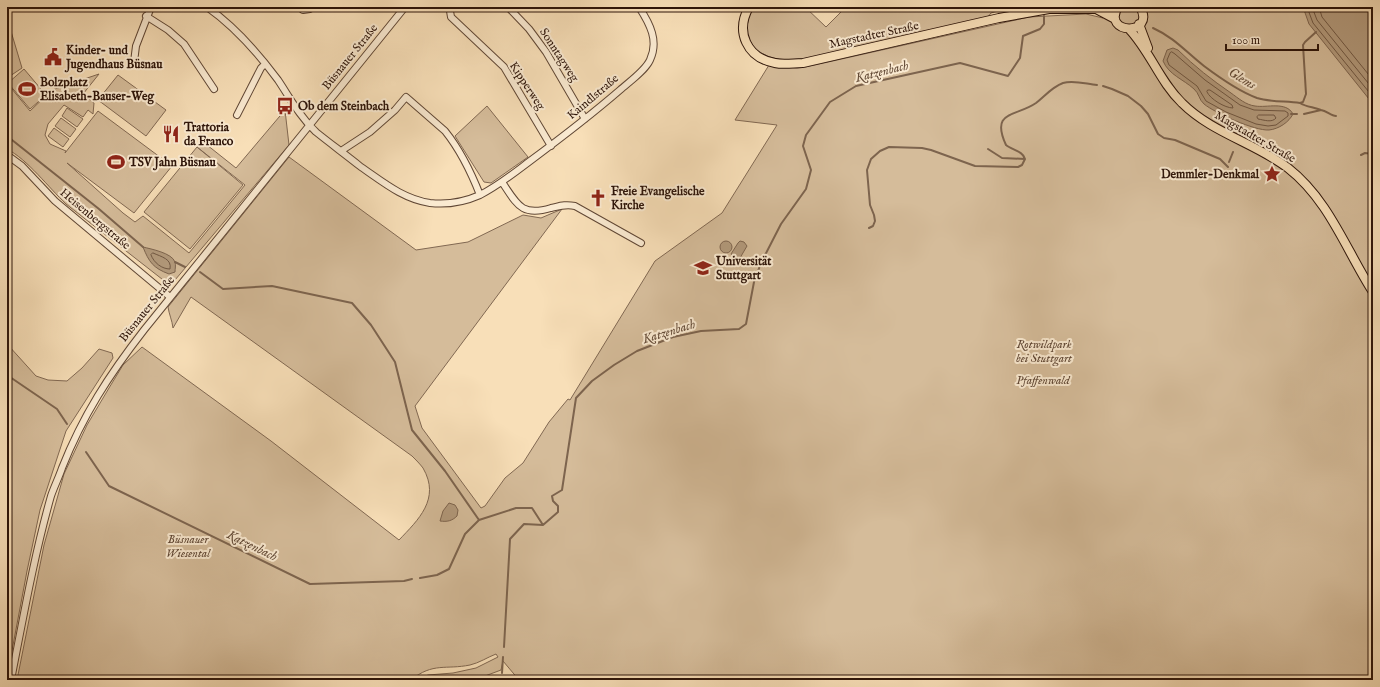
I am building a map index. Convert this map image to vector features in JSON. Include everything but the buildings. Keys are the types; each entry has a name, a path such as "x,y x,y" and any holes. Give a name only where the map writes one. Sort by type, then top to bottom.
{"main road":[{"name":"Magstadter Straße","path":"749,7 742,24 742,31 748,45 759,58 780,64 803,63 999,18 1049,9 1072,8 1098,10 1105,8 1117,8"},
{"path":"1129,29 1133,29 1139,24 1143,17 1140,7"},
{"path":"1115,19 1117,8"},
{"name":"Magstadter Straße","path":"1098,10 1115,19 1121,27 1129,29 1174,96 1195,115 1271,157 1288,168 1305,184 1326,210 1373,292"},
{"name":"Magstadter Straße","path":"1139,24 1156,69"}],"street":[{"path":"134,62 136,46 146,16 151,7"},
{"path":"207,7 234,29 265,64 309,126"},
{"path":"301,8 310,9 312,7"},
{"name":"Büsnauer Straße","path":"12,680 37,552 52,495 69,451 87,413 109,376 131,346 405,7"},
{"name":"Kipperweg","path":"452,7 450,11 451,17 504,67 551,146"},
{"name":"Sonntagweg","path":"508,7 546,52 585,119"},
{"name":"Kaindlstraße","path":"309,126 393,190 412,198 429,203 444,203 458,202 480,195 502,182 551,146 644,69 650,60 654,47 650,26 640,7"},
{"path":"146,16 168,30 184,44 214,89"},
{"path":"237,116 261,68 265,64"},
{"path":"341,151 370,132 395,110 406,97 446,131 472,174 480,195"},
{"name":"Heisenbergstraße","path":"7,155 22,166 55,200 170,297"},
{"path":"502,182 515,201 522,208 530,212 541,211 566,204 575,206 641,243"}],"green space":[{"path":"754,7 805,7 826,27 846,7 1013,7 1004,11 1001,9 998,10 991,13 987,18 815,57 783,60 768,56 761,52 754,47 750,41 747,27"},
{"name":"Pfaffenwald","path":"1106,7 1373,7 1373,680 519,680 503,661 501,670 485,676 486,680 416,680 428,675 453,673 476,668 498,657 496,654 470,665 426,671 411,680 17,680 44,545 64,474 87,425 123,365 142,347 271,441 399,540 420,517 425,508 430,490 428,479 423,468 412,456 191,297 173,328 168,307 289,157 416,250 468,242 523,215 541,218 562,209 415,406 422,428 481,508 485,506 505,478 523,463 549,422 568,399 570,400 655,261 722,213 777,125 735,120 769,65 797,68 806,67 1029,17 1086,14 1103,18"},
{"path":"7,18 22,68 7,78"},
{"name":"Bolzplatz Elisabeth-Bauser-Weg","path":"24,69 46,95 30,109 8,83"},
{"path":"99,74 83,94 94,103 93,114 88,110 83,117 64,105 48,124 45,135 50,144 66,151 65,153 98,111 172,166 134,213 67,163 135,222 143,216 189,253 245,185 197,147 202,141 236,168 285,110 289,145 175,280 167,283 66,204 30,167 7,149 7,83 30,111 52,90"},
{"name":"TSV Jahn Büsnau","path":"118,75 166,110 146,136 98,100"},
{"path":"487,106 528,157 491,183 484,182 455,136"},
{"path":"67,108 83,119 77,127 62,116"},
{"path":"61,118 76,129 70,137 55,126"},
{"path":"54,128 69,139 63,147 48,136"},
{"name":"TSV Jahn Büsnau","path":"197,147 243,185 190,249 144,212"},
{"path":"8,345 36,376 48,380 67,381 82,368 99,349 112,353 113,358 66,431 40,510 7,677"}],"water":[{"path":"1303,7 1373,7 1373,104 1309,24"},
{"path":"1173,48 1178,50 1210,78 1245,103 1255,106 1281,106 1290,110 1293,114 1283,125 1269,130 1263,130 1235,121 1209,108 1201,101 1196,91 1169,70 1163,61 1167,50"},
{"path":"726,241 730,243 732,247 730,251 726,253 722,251 720,247 722,243"},
{"path":"740,241 744,242 747,246 740,258 736,260 731,254"},
{"path":"143,247 170,256 175,262 175,272 169,274 155,267 147,257"},
{"path":"449,503 455,505 458,510 457,516 449,521 440,521 443,511"}],"waterway":[{"name":"Katzenbach","path":"420,578 437,575 449,569 465,534 479,520 516,508 532,508 543,525 558,512 558,506 553,501 552,496 562,490 576,398 592,381 637,351 673,337 701,331 739,329 746,324 754,282 761,263 781,224 806,189 811,170 803,146 806,135 830,102 856,86 960,63 1008,76 1020,58 1023,36 1040,29 1044,24 1044,16"},
{"name":"Glems","path":"1153,28 1174,41 1223,80 1250,95 1267,100 1300,103 1336,116"},
{"path":"1300,103 1303,102 1306,94 1303,45 1316,32"},
{"path":"869,228 873,226 875,221 870,205 867,170 871,159 880,151 889,147 922,148 975,166 1018,167 1022,165 1025,159 1020,152 1006,145 1001,126 1003,120 1008,116 1036,103 1052,89 1063,83 1076,82 1097,85"},
{"path":"1103,86 1128,96 1141,106 1148,114 1158,134 1164,138 1175,140 1220,159 1228,167"},
{"name":"Glems","path":"1304,114 1321,110"},
{"path":"1291,114 1297,114"},
{"path":"7,136 99,209 143,247"},
{"path":"988,149 1002,158 1025,159"},
{"path":"1229,162 1233,152"},
{"path":"1361,155 1365,153 1373,154"},
{"path":"175,262 185,267"},
{"path":"200,272 223,289 272,286 352,303 371,325 395,362 412,430 445,471 479,520"},
{"name":"Katzenbach","path":"7,375 57,409 67,424"},
{"name":"Katzenbach","path":"86,452 109,486 310,584 404,581 412,579"},
{"path":"504,647 510,539 524,524 543,525"},
{"path":"502,673 503,657"}],"place":[{"name":"Kinder- und Jugendhaus Büsnau","path":"53,57"},
{"name":"Bolzplatz Elisabeth-Bauser-Weg","path":"27,89"},
{"name":"Ob dem Steinbach","path":"285,106"},
{"name":"Trattoria da Franco","path":"171,134"},
{"name":"TSV Jahn Büsnau","path":"116,162"},
{"name":"Demmler-Denkmal","path":"1272,174"},
{"name":"Freie Evangelische Kirche","path":"598,198"},
{"name":"Universität Stuttgart","path":"703,268"}],"park label":[{"name":"Rotwildpark bei Stuttgart","path":"1044,351"},
{"name":"Büsnauer Wiesental","path":"188,546"}]}
